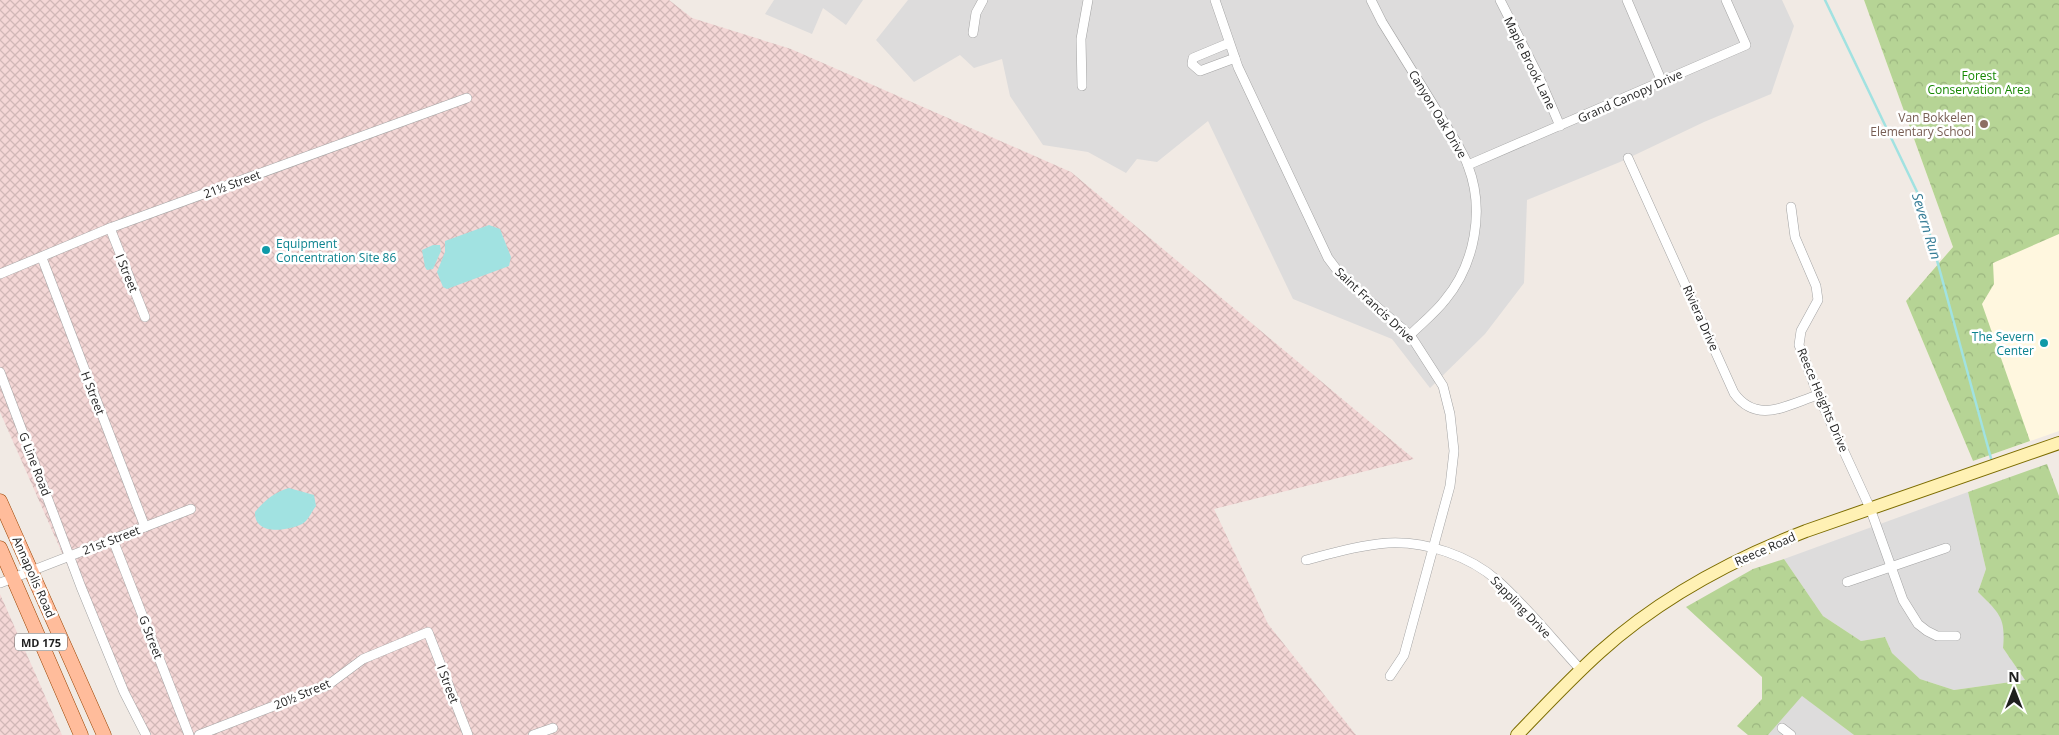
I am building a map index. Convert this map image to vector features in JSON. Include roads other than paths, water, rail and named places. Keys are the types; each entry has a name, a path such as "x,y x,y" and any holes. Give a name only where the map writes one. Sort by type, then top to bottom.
{"main road":[{"name":"Reece Road","path":"1516,735 1581,670 1632,626 1684,590 1713,573 1774,543 2059,443"},
{"name":"Annapolis Road","path":"0,501 104,735"},
{"name":"Annapolis Road","path":"0,548 81,735"}],"street":[{"path":"973,33 976,13 983,0"},
{"path":"1082,86 1081,39 1088,0"},
{"name":"Saint Francis Drive","path":"1215,0 1234,58 1328,258 1343,278 1410,335 1443,386 1453,436 1454,451 1450,486 1404,655 1390,676"},
{"name":"Canyon Oak Drive","path":"1371,0 1382,22 1458,145 1468,166 1475,197 1475,236 1471,252 1456,285 1445,301 1410,335"},
{"name":"Maple Brook Lane","path":"1500,0 1539,77 1560,126"},
{"path":"1627,0 1662,82"},
{"name":"Grand Canopy Drive","path":"1468,166 1746,45 1726,0"},
{"path":"1229,43 1193,58 1192,64 1200,71 1234,58"},
{"name":"21½ Street","path":"0,274 110,228 467,98"},
{"name":"Riviera Drive","path":"1628,158 1734,393 1742,404 1751,410 1761,412 1773,410 1818,395"},
{"name":"Reece Heights Drive","path":"1791,207 1795,237 1816,286 1818,300 1801,330 1799,345 1818,395 1870,508 1903,600 1918,624 1937,636 1956,636"},
{"name":"I Street","path":"110,228 145,317"},
{"name":"H Street","path":"42,258 145,528"},
{"name":"G Line Road","path":"0,372 70,556"},
{"name":"21st Street","path":"0,583 191,509"},
{"name":"G Street","path":"113,540 189,735"},
{"name":"Sappling Drive","path":"1306,560 1370,544 1406,543 1434,548 1457,556 1497,580 1581,670"},
{"path":"1847,582 1946,548"},
{"path":"70,556 124,692 146,735"},
{"name":"I Street","path":"428,632 468,735"},
{"name":"20½ Street","path":"199,735 328,685 370,656 428,632"},
{"path":"533,735 553,728"},
{"path":"1782,728 1791,735"}],"water":[{"path":"489,225 500,229 511,257 509,266 447,289 443,287 437,272 445,252 445,241"},
{"path":"433,245 440,245 441,251 433,269 427,270 422,250"},
{"path":"289,488 314,495 316,506 308,518 302,524 280,530 272,530 260,525 256,520 255,512 270,497"}],"waterway":[{"name":"Severn Run","path":"1825,0 1920,198 1992,462"}],"place":[{"name":"Van Bokkelen Elementary School","path":"1984,124"},
{"name":"Equipment Concentration Site 86","path":"266,250"},
{"name":"The Severn Center","path":"2044,343"}],"park label":[{"name":"Forest Conservation Area","path":"1979,82"}]}
